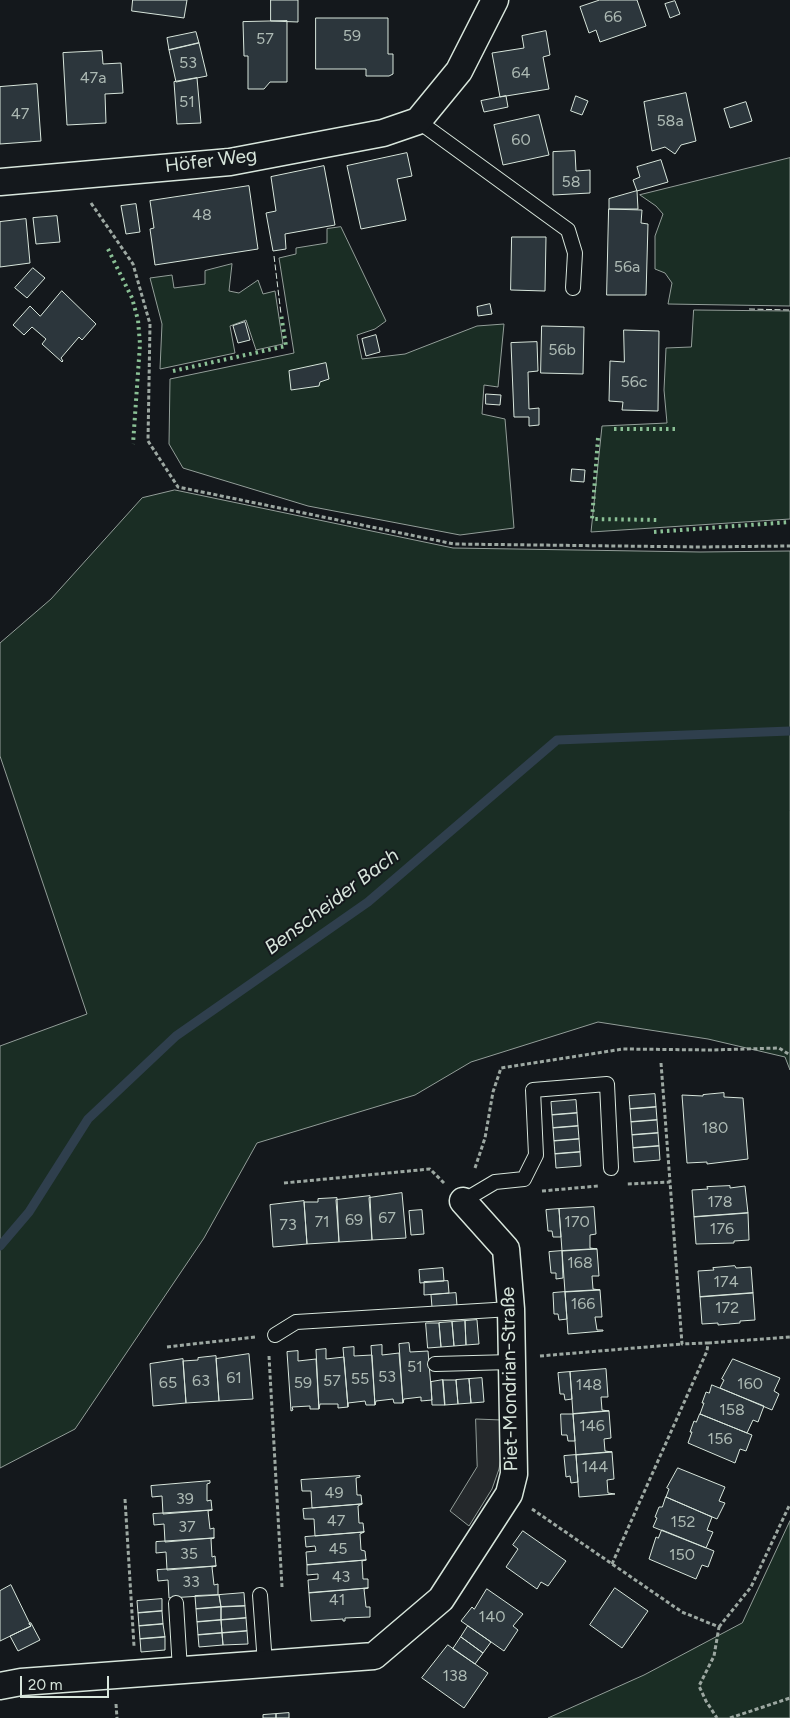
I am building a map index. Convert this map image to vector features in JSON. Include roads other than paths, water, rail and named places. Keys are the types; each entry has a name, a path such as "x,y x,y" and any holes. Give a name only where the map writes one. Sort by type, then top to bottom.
{"street":[{"path":"418,121 459,71 495,0"},
{"name":"Höfer Weg","path":"0,182 230,162 383,133 418,121"},
{"name":"Piet-Mondrian-Straße","path":"0,1686 21,1682 374,1656 441,1599 509,1494 514,1474 512,1360 506,1249 463,1201"}],"lane":[{"path":"418,121 568,230 575,254 573,288"},
{"path":"463,1201 494,1182 524,1179 536,1155 533,1090 607,1084 611,1168"},
{"path":"275,1335 296,1322 510,1309"},
{"path":"434,1364 512,1360"},
{"path":"260,1595 265,1664"},
{"path":"176,1603 180,1670"}],"waterway":[{"name":"Benscheider Bach","path":"0,1246 29,1212 88,1119 176,1036 368,902 557,740 790,731"}]}
